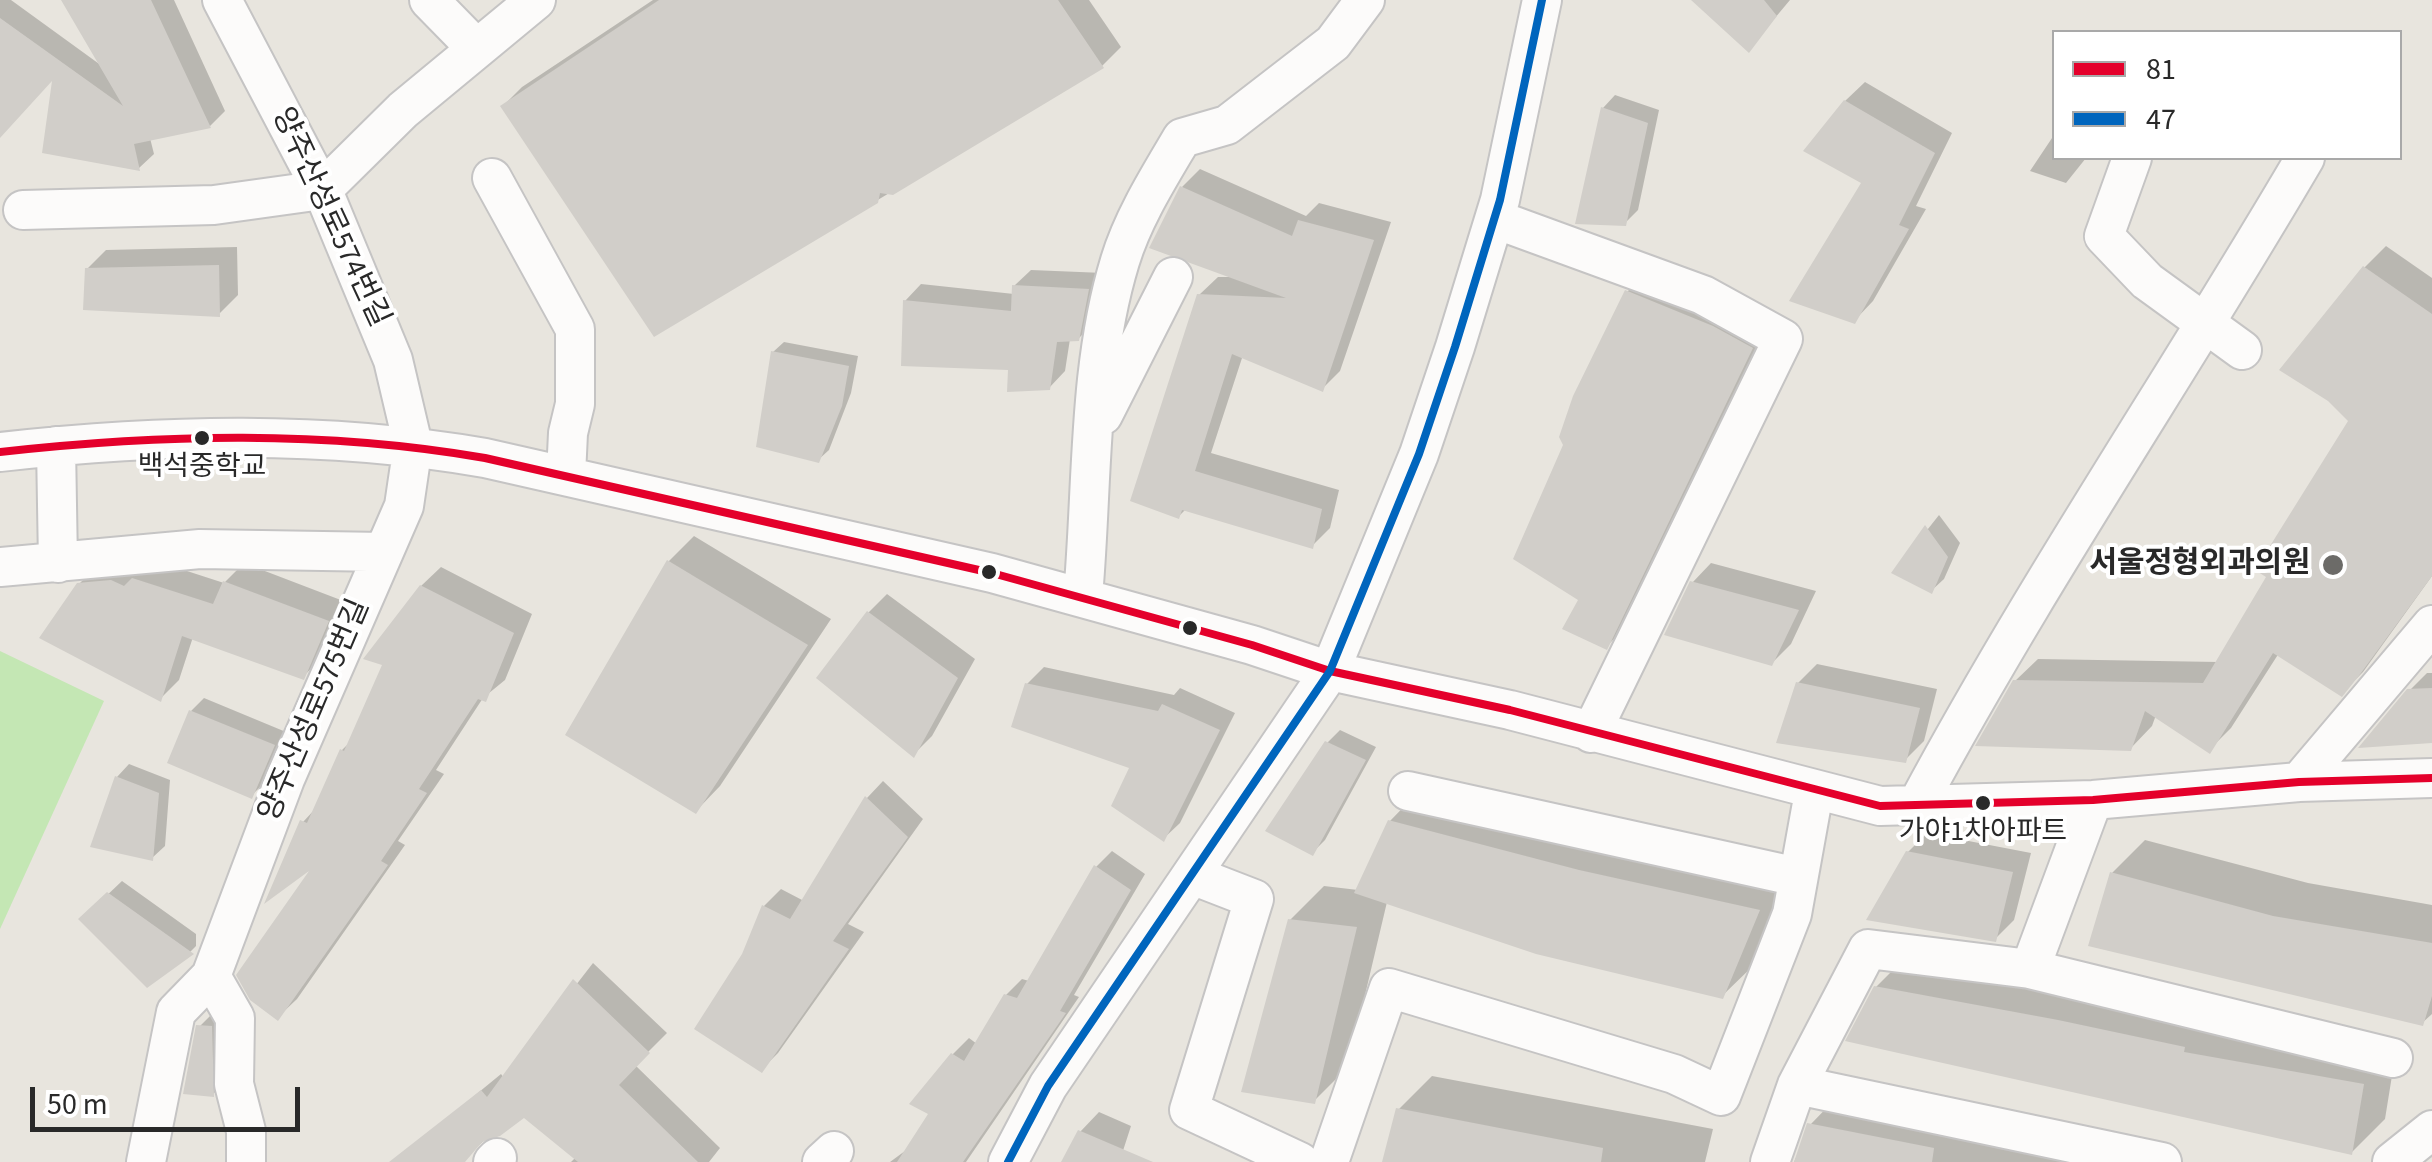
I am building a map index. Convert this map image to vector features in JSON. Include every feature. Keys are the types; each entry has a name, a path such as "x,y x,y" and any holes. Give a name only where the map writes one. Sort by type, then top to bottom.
{"street":[{"name":"양주산성로574번길","path":"222,0 322,190 393,360 413,446"},
{"path":"429,0 477,49"},
{"path":"22,210 214,205 322,190 403,110 536,0"},
{"path":"1083,596 1092,403 1120,261 1150,194 1182,138 1228,125 1333,43 1365,0"},
{"path":"1008,1162 1048,1086 1330,671 1419,454 1495,219 1542,0"},
{"path":"2131,160 2104,236 2147,281 2242,350"},
{"path":"1917,804 2022,617 2207,325 2304,160"},
{"path":"492,178 575,329 575,404 568,433 566,475"},
{"path":"1495,219 1704,295 1783,338 1591,733"},
{"path":"1092,435 1172,277"},
{"path":"0,452 275,436 413,446 566,475 1083,596 1330,671 1880,806 2093,800 2299,782 2432,778"},
{"path":"56,446 58,562"},
{"name":"양주산성로575번길","path":"146,1162 176,1012 211,976 285,779 404,506 413,446"},
{"path":"0,567 200,549 384,552"},
{"path":"2299,782 2431,628"},
{"path":"1408,791 1798,877"},
{"path":"1329,1162 1390,988 1674,1074 1721,1096 1792,914 1814,792"},
{"path":"2030,969 2093,800"},
{"path":"1192,876 1254,899 1189,1110 1300,1162"},
{"path":"1770,1162 1797,1085 1868,949 2030,969 2393,1058"},
{"path":"211,976 235,1018 234,1084 246,1131 246,1162"},
{"path":"1797,1085 2162,1162"},
{"path":"2392,1162 2432,1130"}],"green space":[{"path":"0,651 104,701 0,929"}],"building":[{"path":"61,0 151,0 211,128 134,144 140,171 42,153 52,81 0,138 0,18 123,106"},
{"path":"659,0 1058,0 1104,68 893,195 880,193 878,203 654,337 500,106"},
{"path":"1691,0 1764,0 1777,16 1749,53"},
{"path":"1844,100 1935,153 1899,225 1909,229 1855,324 1789,301 1861,183 1803,151"},
{"path":"1601,107 1648,123 1626,226 1575,224"},
{"path":"1180,186 1292,236 1298,220 1374,240 1323,392 1232,354 1195,471 1322,509 1313,549 1182,510 1179,519 1130,501 1197,294 1286,298 1149,248"},
{"path":"219,265 220,317 83,310 85,268"},
{"path":"2363,266 2432,314 2432,576 2342,697 2273,653 2210,754 2145,711 2131,751 1975,746 2013,680 2203,683 2266,577 2255,570 2348,421 2328,401 2279,370"},
{"path":"1012,285 1089,289 1079,341 1057,342 1050,390 1007,392 1008,370 901,366 903,300 1011,311"},
{"path":"1625,290 1713,326 1753,348 1607,650 1562,629 1578,600 1513,559 1563,445 1559,437 1573,396"},
{"path":"771,351 849,366 842,406 819,463 756,447"},
{"path":"1925,525 1948,557 1932,594 1891,573"},
{"path":"667,560 808,645 696,814 565,735"},
{"path":"132,578 213,604 223,581 329,621 304,680 182,636 161,702 39,638 77,583 111,580 124,586"},
{"path":"1690,581 1799,610 1772,666 1664,635"},
{"path":"420,585 514,633 486,702 478,699 419,789 427,793 381,861 388,865 278,1021 250,1000 236,975 309,871 264,904 300,820 307,823 382,665 363,659"},
{"path":"867,611 958,678 914,758 816,678"},
{"path":"1796,682 1920,708 1906,763 1776,743"},
{"path":"1025,683 1158,711 1162,704 1220,730 1164,842 1111,806 1129,768 1011,727"},
{"path":"2432,688 2432,743 2358,748 2407,689"},
{"path":"189,710 275,745 252,799 167,763"},
{"path":"1325,741 1366,760 1313,856 1265,831"},
{"path":"115,776 159,793 153,861 90,847"},
{"path":"865,796 908,837 833,941 849,949 762,1073 694,1029 742,954 762,905 790,919"},
{"path":"1388,820 1579,870 1760,910 1723,999 1536,954 1354,893"},
{"path":"1906,851 2013,872 1996,942 1866,920"},
{"path":"1094,865 1131,890 1060,1011 1066,1013 963,1162 897,1162 928,1114 909,1104 951,1053 964,1061 1004,994 1017,998"},
{"path":"2110,872 2273,916 2432,943 2432,996 2423,1026 2088,946"},
{"path":"107,892 194,954 147,988 78,919"},
{"path":"1288,919 1357,927 1315,1104 1241,1092"},
{"path":"573,979 650,1053 619,1085 698,1162 578,1162 524,1118 500,1136 482,1142 465,1162 389,1162 481,1090 487,1097"},
{"path":"1874,986 2185,1047 2184,1052 2364,1084 2352,1155 1845,1041"},
{"path":"196,1025 212,1026 214,1097 183,1094"},
{"path":"1396,1108 1603,1148 1601,1162 1382,1162"},
{"path":"1807,1123 1934,1148 1932,1162 1794,1162"},
{"path":"1078,1130 1153,1162 1061,1162"}],"transit line":[{"name":"47","path":"1008,1162 1048,1086 1330,671 1419,454 1455,347 1500,200 1542,0"},
{"name":"81","path":"0,452 121,441 243,438 364,443 485,458 992,573 1252,645 1330,671 1510,710 1880,806 2093,800 2299,782 2432,778"}],"place":[{"name":"백석중학교","path":"202,438"},
{"name":"서울정형외과의원","path":"2333,565"},
{"name":"가야1차아파트","path":"1983,803"}]}
